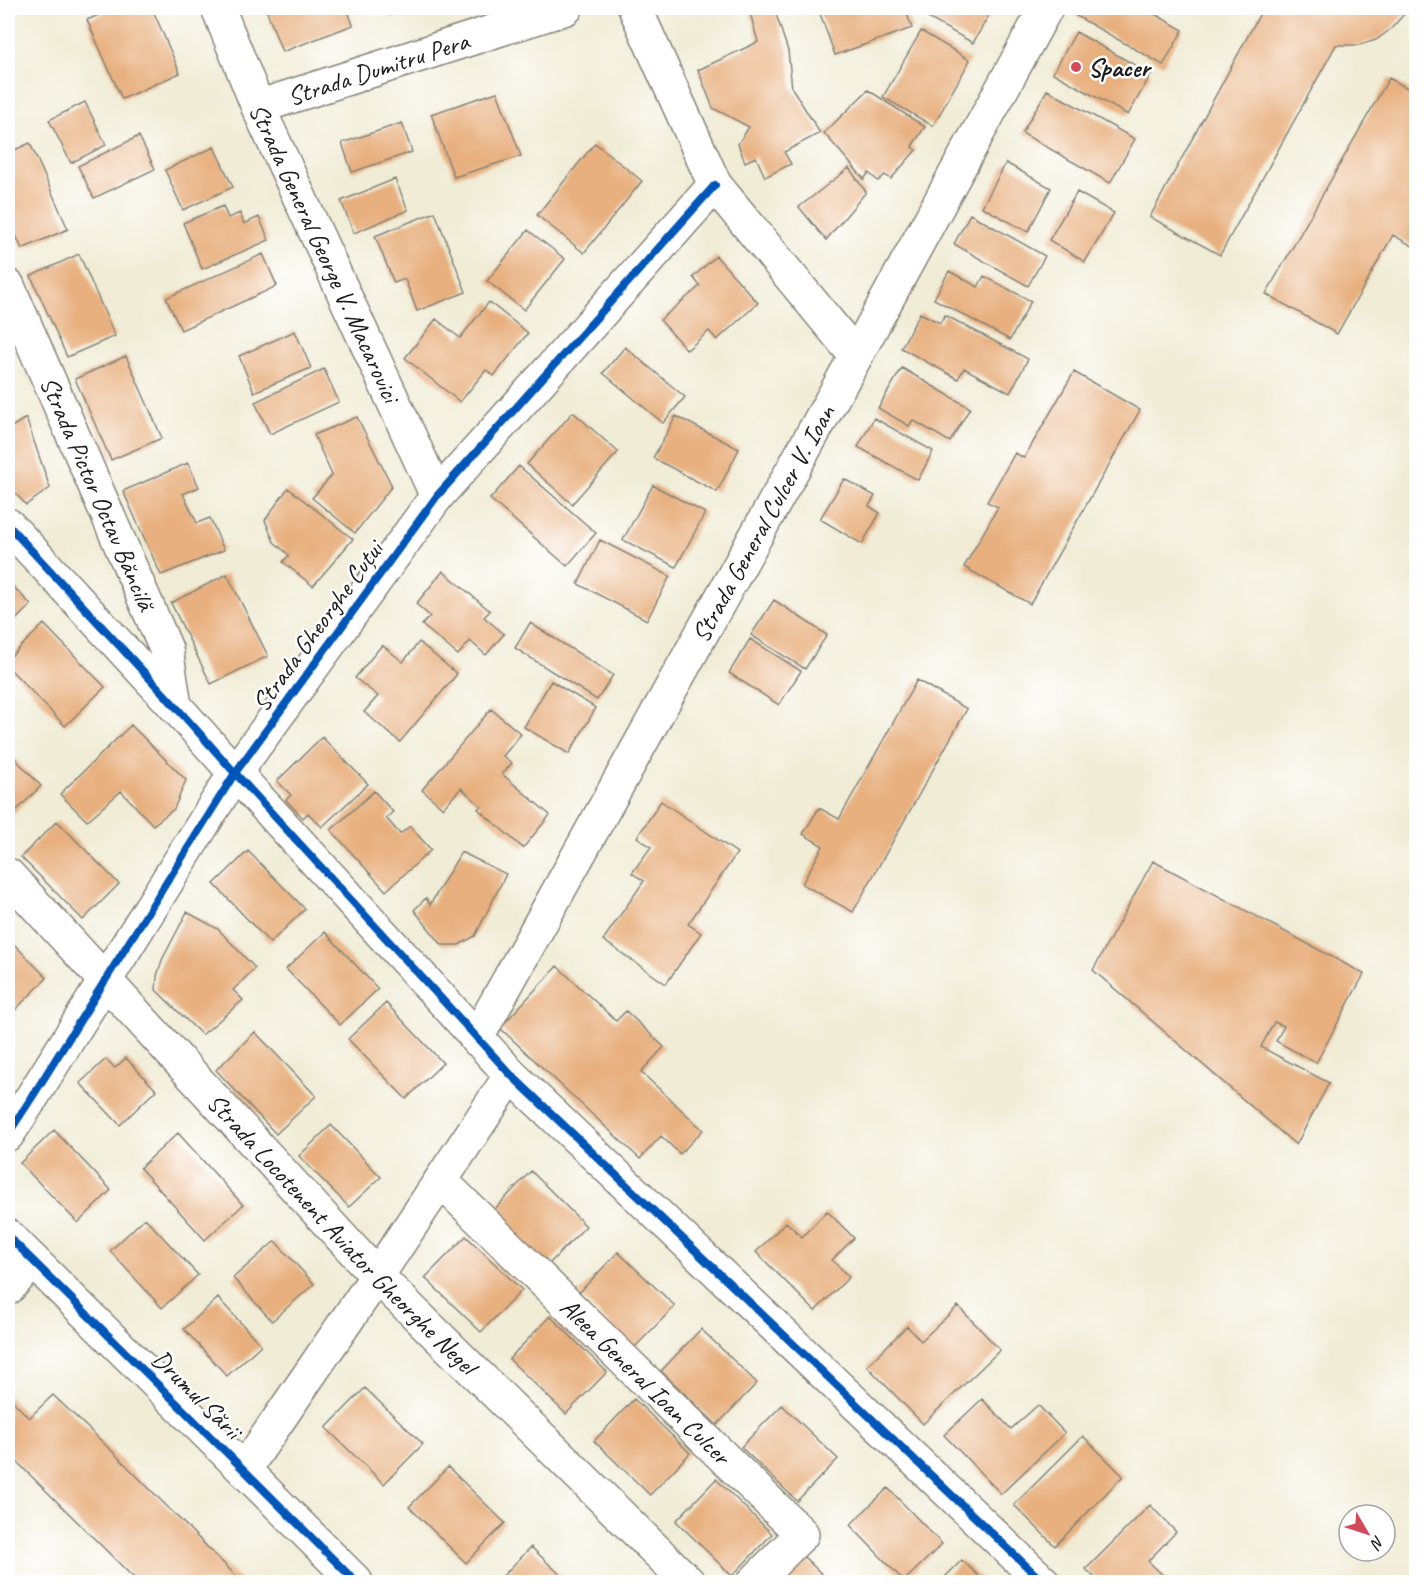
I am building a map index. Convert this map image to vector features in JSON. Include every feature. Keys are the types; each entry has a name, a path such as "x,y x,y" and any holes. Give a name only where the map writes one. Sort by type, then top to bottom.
{"street":[{"name":"Strada General George V. Macarovici","path":"218,8 258,107 437,496"},
{"name":"Strada Dumitru Pera","path":"258,107 566,8"},
{"path":"635,8 715,185 856,356"},
{"name":"Strada General Culcer V. Ioan","path":"477,1039 856,356 1046,8"},
{"name":"Strada Gheorghe Cuțui","path":"8,1134 235,773 437,496 715,185"},
{"name":"Strada Pictor Octav Băncilă","path":"8,286 166,649 175,706"},
{"path":"8,525 511,1075 1043,1582"},
{"name":"Strada Locotenent Aviator Gheorghe Negel","path":"8,875 377,1276 688,1582"},
{"path":"244,1470 511,1075"},
{"name":"Aleea General Ioan Culcer","path":"441,1181 802,1534 754,1582"},
{"name":"Drumul Sării","path":"8,1236 356,1582"},
{"path":"8,1288 33,1261"}],"building":[{"path":"115,8 152,8 180,73 122,99 87,20"},
{"path":"347,8 353,25 282,52 266,9"},
{"path":"387,8 414,8 389,15"},
{"path":"774,8 788,51 792,88 820,133 784,152 791,164 765,177 756,157 745,162 738,144 749,127 713,108 698,70 758,42 749,9"},
{"path":"818,8 905,8 912,28 835,55"},
{"path":"934,8 993,8 973,43 928,18"},
{"path":"1074,8 1144,8 1183,30 1163,65 1071,13"},
{"path":"1263,8 1406,8 1404,14 1391,29 1376,40 1359,45 1336,45 1220,255 1150,217"},
{"path":"921,31 970,60 933,126 883,97"},
{"path":"1076,32 1151,74 1128,115 1053,73"},
{"path":"1389,78 1416,93 1416,248 1393,235 1337,334 1266,294"},
{"path":"868,90 925,127 912,146 916,150 891,179 885,175 878,181 869,173 864,179 824,133"},
{"path":"1047,90 1135,139 1110,183 1022,133"},
{"path":"497,92 521,156 454,177 431,114"},
{"path":"85,102 106,145 71,163 49,120"},
{"path":"8,103 16,123 8,127"},
{"path":"402,123 412,152 352,172 342,143"},
{"path":"139,136 155,169 94,198 78,166"},
{"path":"30,143 68,229 22,249 8,217 8,153"},
{"path":"595,143 642,181 584,253 537,215"},
{"path":"214,147 233,187 183,210 165,170"},
{"path":"1006,163 1051,188 1028,232 982,207"},
{"path":"849,168 866,192 826,240 799,207"},
{"path":"395,179 408,210 354,233 341,201"},
{"path":"1077,192 1114,213 1085,262 1049,240"},
{"path":"223,206 228,218 240,213 244,224 259,217 269,240 202,269 183,223"},
{"path":"435,212 466,292 417,311 405,279 394,283 375,236"},
{"path":"970,214 1045,256 1028,286 954,244"},
{"path":"528,230 565,259 524,310 487,281"},
{"path":"79,254 115,336 67,357 31,276"},
{"path":"263,254 277,286 181,330 166,298"},
{"path":"716,256 758,303 717,340 709,331 687,350 660,320 700,286 693,277"},
{"path":"949,271 978,287 984,276 1031,301 1010,340 934,299"},
{"path":"489,302 528,333 494,376 486,370 460,402 405,358 436,319 460,338"},
{"path":"920,313 940,323 945,315 1028,359 1010,393 964,368 958,379 901,348"},
{"path":"295,331 311,368 254,392 239,356"},
{"path":"625,347 685,397 663,423 603,373"},
{"path":"126,356 162,438 111,460 75,379"},
{"path":"902,368 970,408 950,442 913,420 909,426 878,408"},
{"path":"324,369 339,402 270,434 255,402"},
{"path":"1074,372 1140,410 1030,604 964,567 998,507 987,502 1015,453 1024,458"},
{"path":"573,412 618,452 572,504 527,464"},
{"path":"676,416 739,449 717,492 653,458"},
{"path":"357,417 392,486 355,533 312,498 332,475 314,435"},
{"path":"26,418 50,488 26,505 8,485 8,429"},
{"path":"874,418 933,451 918,480 858,447"},
{"path":"188,463 199,487 183,494 197,523 210,518 224,550 161,575 123,491"},
{"path":"519,466 596,533 567,566 490,499"},
{"path":"844,479 875,496 869,506 880,513 862,544 820,519"},
{"path":"653,485 705,513 676,567 623,540"},
{"path":"288,488 353,539 313,586 283,562 289,555 274,542 265,520"},
{"path":"600,540 670,576 647,620 578,584"},
{"path":"443,571 490,611 484,617 504,634 486,655 470,641 458,655 422,625 430,616 416,604"},
{"path":"227,574 268,656 211,684 171,603"},
{"path":"8,581 31,605 8,627"},
{"path":"774,600 827,635 805,669 751,635"},
{"path":"530,623 613,675 597,700 515,648"},
{"path":"44,624 105,687 65,726 8,667 8,659"},
{"path":"750,639 801,671 779,705 729,673"},
{"path":"419,642 457,674 400,742 364,712 378,696 355,678 382,645 403,662"},
{"path":"917,680 967,709 853,912 802,884 823,846 803,834 819,808 839,819"},
{"path":"551,681 596,708 569,754 524,727"},
{"path":"491,709 521,734 503,756 512,763 502,774 550,815 523,848 478,809 481,806 461,788 443,808 422,790"},
{"path":"131,725 186,780 174,809 153,825 121,791 87,821 60,794"},
{"path":"322,737 368,784 322,827 308,813 303,818 286,800 291,795 277,781"},
{"path":"8,751 41,786 8,819"},
{"path":"374,791 393,812 386,818 400,834 410,826 431,850 386,891 331,830"},
{"path":"661,801 737,853 688,924 701,933 666,984 603,940 644,881 632,873 651,847 637,837"},
{"path":"57,821 119,884 83,920 21,857"},
{"path":"248,851 305,909 270,943 214,884"},
{"path":"461,852 506,874 475,936 459,945 442,945 414,910 426,898 430,905"},
{"path":"1153,861 1364,974 1316,1063 1276,1041 1284,1026 1274,1022 1261,1047 1329,1083 1296,1145 1093,970"},
{"path":"187,912 218,929 255,968 233,990 243,1000 202,1035 156,990 162,960"},
{"path":"325,932 378,989 340,1025 286,969"},
{"path":"8,938 47,978 8,1017"},
{"path":"557,966 616,1021 626,1011 664,1047 641,1072 703,1130 680,1154 661,1136 640,1159 500,1028"},
{"path":"386,1003 443,1063 406,1099 348,1039"},
{"path":"255,1032 316,1096 276,1134 216,1070"},
{"path":"126,1058 156,1090 120,1125 80,1083 106,1059 115,1068"},
{"path":"331,1125 381,1177 349,1207 299,1156"},
{"path":"54,1130 111,1190 78,1223 20,1163"},
{"path":"178,1133 243,1205 205,1240 140,1168"},
{"path":"531,1171 586,1226 546,1267 491,1213"},
{"path":"827,1211 854,1238 832,1260 849,1277 815,1311 756,1252 786,1222 802,1237"},
{"path":"145,1218 198,1275 162,1308 110,1251"},
{"path":"466,1236 522,1290 481,1332 425,1278"},
{"path":"275,1241 314,1284 272,1321 233,1278"},
{"path":"618,1252 675,1306 634,1348 578,1294"},
{"path":"218,1298 261,1345 227,1376 184,1329"},
{"path":"958,1306 1000,1350 923,1424 867,1366 907,1326 921,1341"},
{"path":"550,1316 607,1372 566,1414 509,1359"},
{"path":"701,1329 757,1383 717,1425 661,1371"},
{"path":"365,1388 423,1444 384,1484 326,1428"},
{"path":"53,1395 242,1582 138,1582 8,1453 8,1396 29,1418"},
{"path":"634,1399 690,1453 650,1495 594,1441"},
{"path":"982,1399 1011,1429 1038,1405 1065,1433 1001,1494 944,1435"},
{"path":"782,1405 838,1459 797,1501 741,1447"},
{"path":"1083,1436 1123,1476 1055,1546 1014,1505"},
{"path":"448,1467 505,1523 466,1563 409,1507"},
{"path":"716,1479 772,1534 732,1576 676,1521"},
{"path":"888,1488 942,1544 904,1581 850,1525"},
{"path":"1150,1505 1176,1532 1148,1561 1170,1582 1099,1582 1086,1569"},
{"path":"531,1547 568,1582 497,1582"},
{"path":"803,1556 830,1582 777,1582"},
{"path":"962,1560 985,1582 940,1582"}],"cycle path":[{"path":"8,1134 235,773 437,496 715,185"},
{"path":"8,525 511,1075 1043,1582"},
{"path":"8,1236 356,1582"}],"place":[{"name":"Spacer","path":"1076,67"}]}
